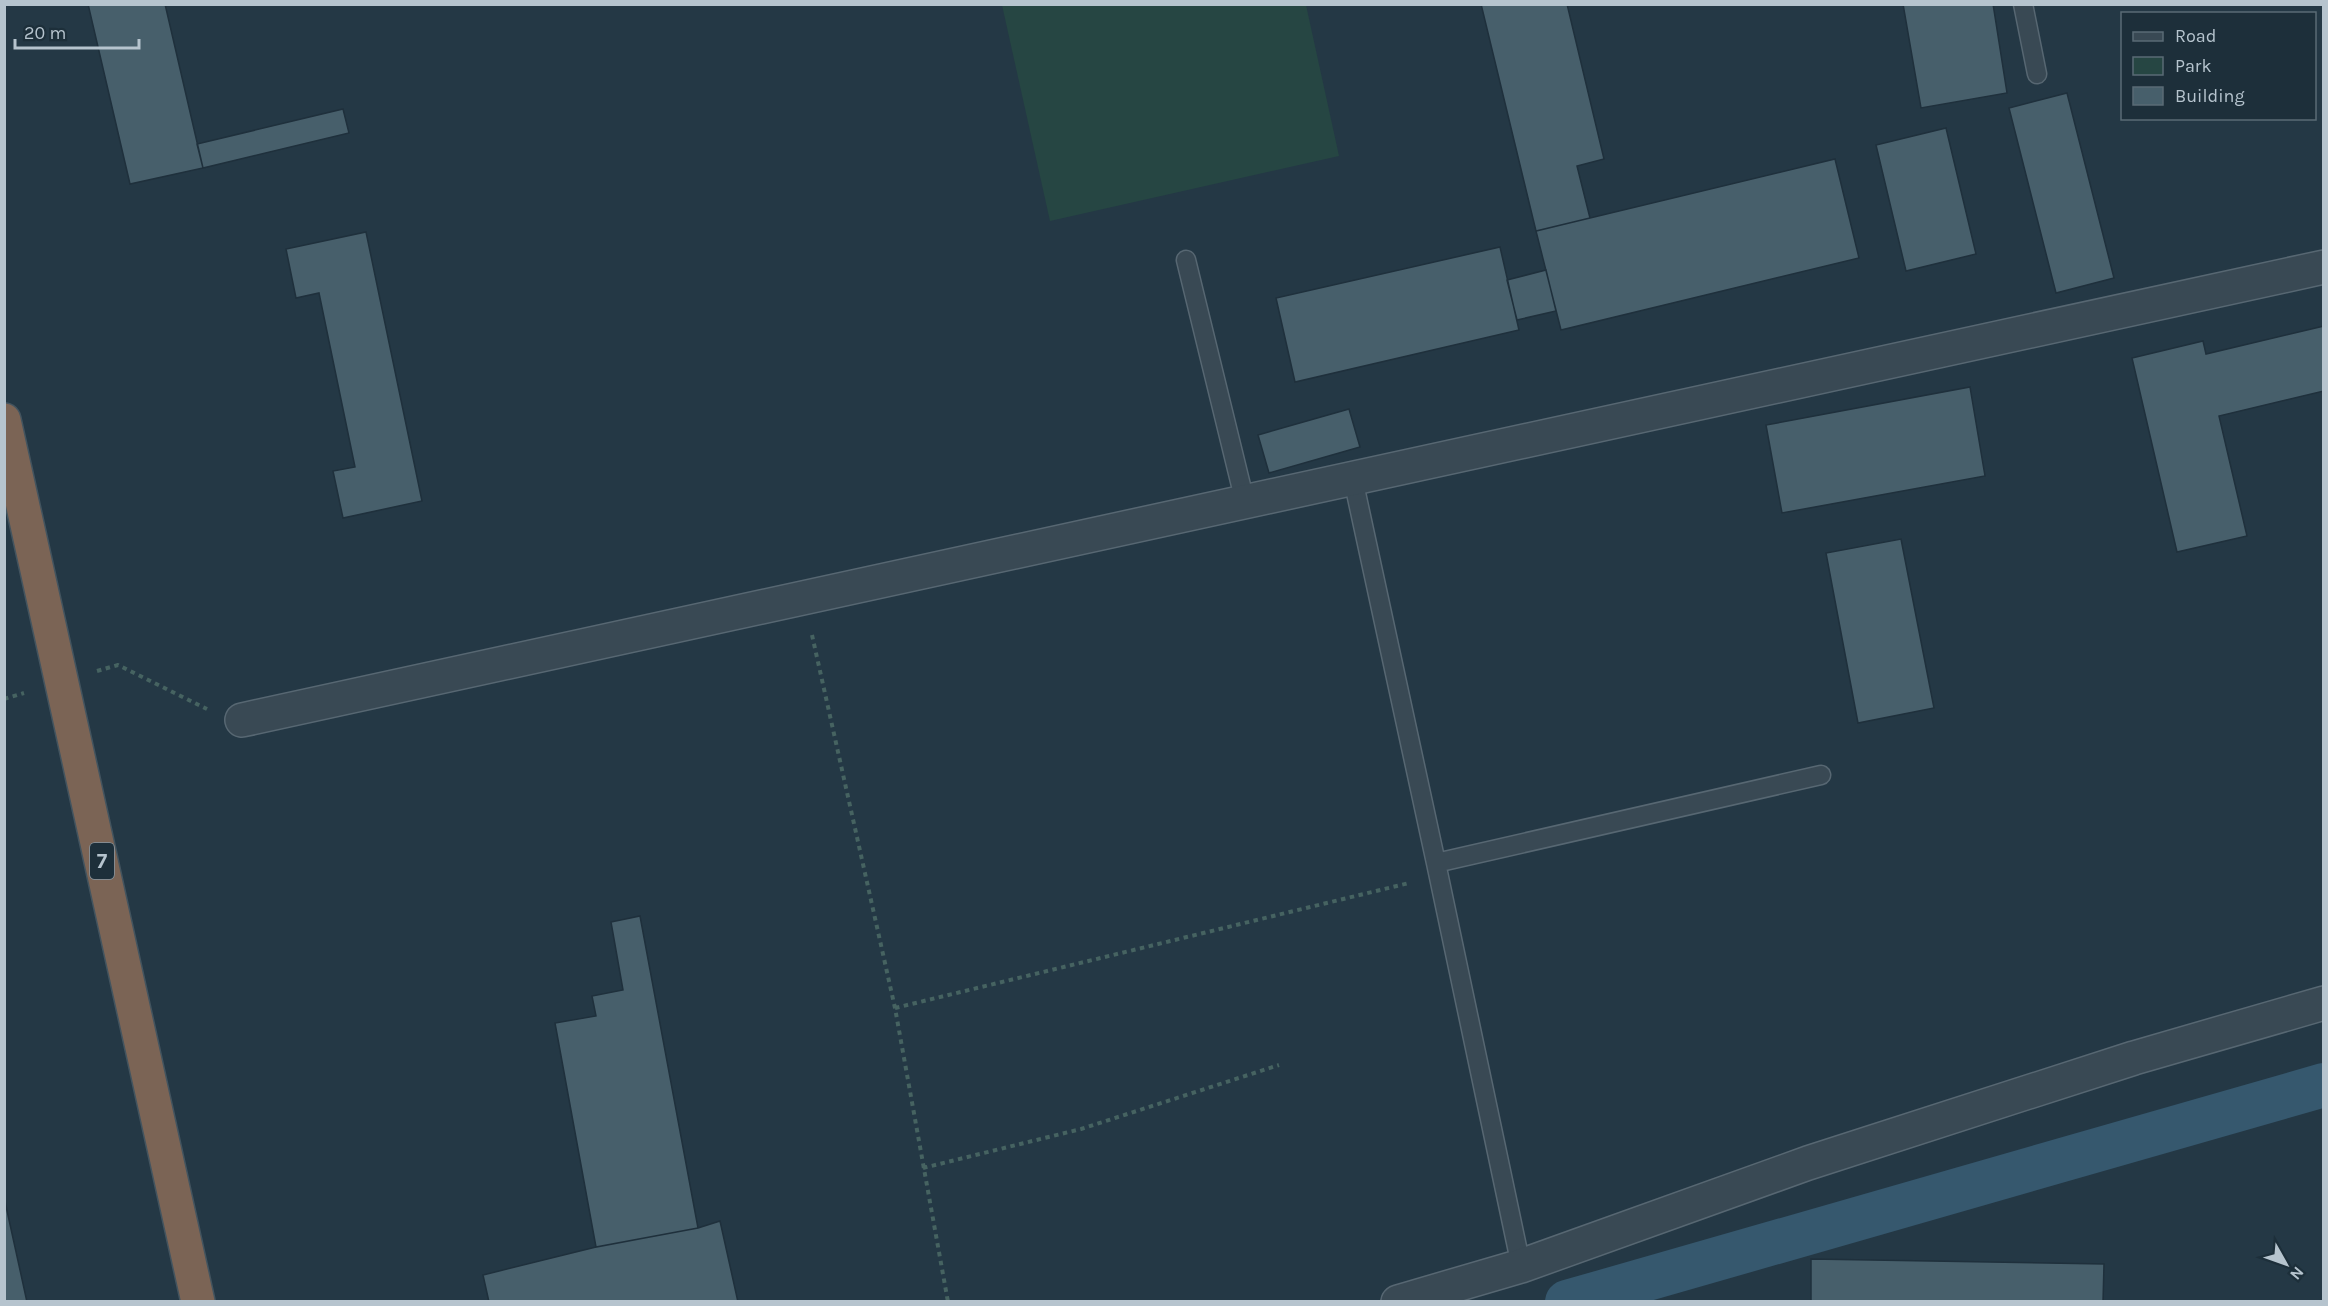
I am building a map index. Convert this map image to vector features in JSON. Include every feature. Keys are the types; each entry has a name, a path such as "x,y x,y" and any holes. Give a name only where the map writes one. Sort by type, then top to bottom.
{"highway":[{"name":"7","path":"4,420 198,1302"}],"street":[{"path":"242,720 2324,267"},
{"path":"1398,1302 1521,1266 1808,1163 2134,1058 2324,1003"}],"lane":[{"path":"2023,4 2037,74"},
{"path":"1186,260 1245,502"},
{"path":"1353,479 1521,1266"},
{"path":"1438,869 1821,774"}],"path":[{"path":"803,597 895,1008 948,1302"},
{"path":"4,699 118,665 200,707 242,720"},
{"path":"895,1008 1438,869"},
{"path":"923,1168 1081,1130 1279,1065"}],"green space":[{"path":"1002,5 1306,5 1339,156 1050,221"}],"building":[{"path":"88,4 165,4 203,168 130,184"},
{"path":"1481,4 1567,4 1604,159 1577,166 1590,218 1536,231"},
{"path":"1903,4 1993,4 2007,93 1921,108"},
{"path":"2067,93 2114,278 2056,293 2009,108"},
{"path":"343,109 349,133 203,168 197,144"},
{"path":"1946,128 1976,254 1906,271 1876,145"},
{"path":"1835,159 1859,258 1561,330 1536,231"},
{"path":"366,232 422,501 343,518 333,471 355,467 319,293 296,298 286,249"},
{"path":"1500,247 1519,330 1295,382 1276,298"},
{"path":"1546,270 1556,311 1517,320 1507,280"},
{"path":"2324,326 2324,391 2219,416 2247,536 2177,552 2132,358 2203,341 2206,354"},
{"path":"1970,387 1985,476 1782,513 1766,425"},
{"path":"1349,409 1360,447 1269,473 1258,435"},
{"path":"1901,539 1934,708 1858,723 1826,553"},
{"path":"640,916 698,1228 596,1247 555,1023 596,1016 592,996 623,990 611,922"},
{"path":"4,1197 27,1302 4,1302"},
{"path":"720,1221 738,1302 489,1302 483,1275 596,1247 698,1228"},
{"path":"1811,1259 2104,1264 2103,1302 1811,1302"}],"waterway":[{"path":"1567,1302 2324,1085"}]}
